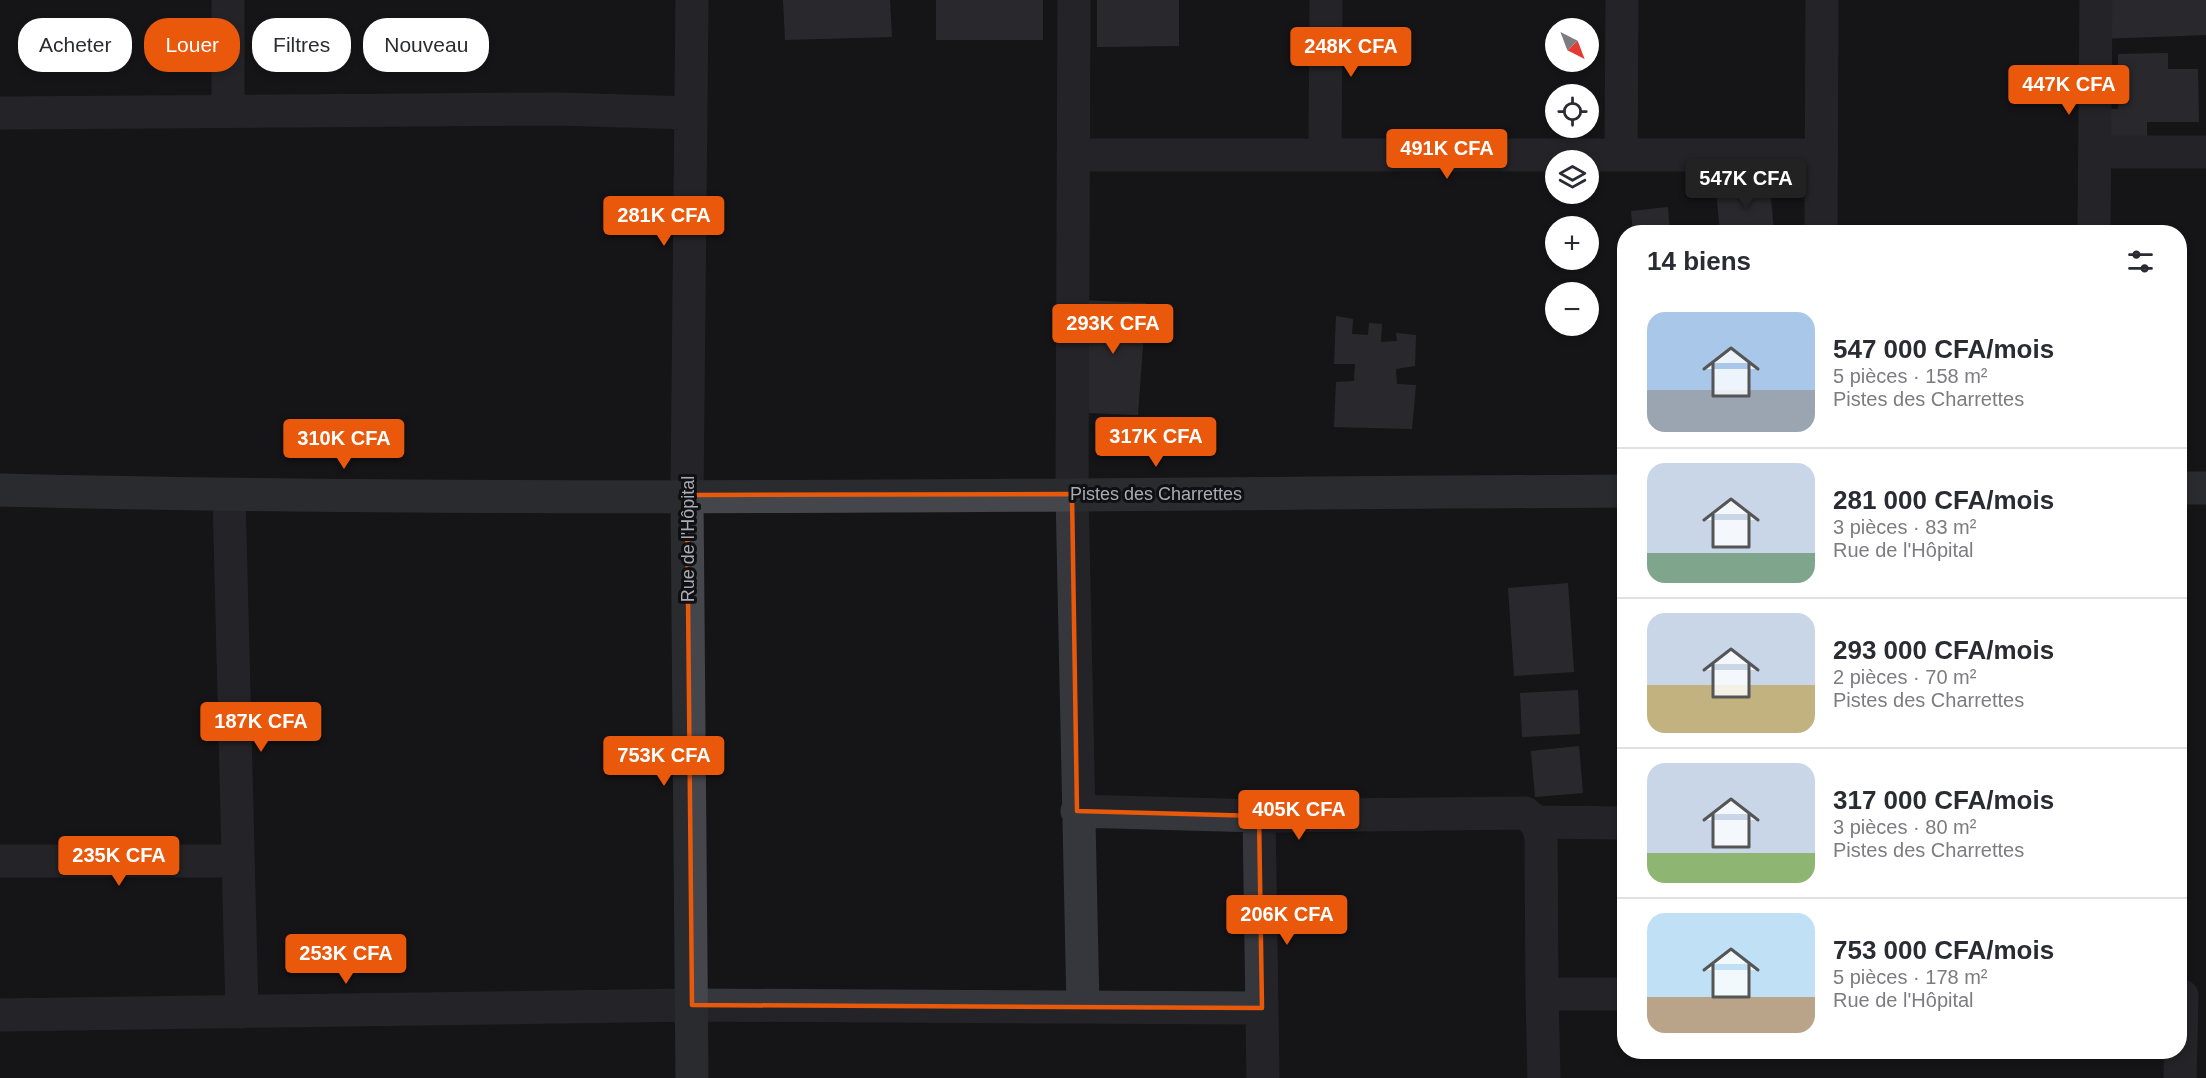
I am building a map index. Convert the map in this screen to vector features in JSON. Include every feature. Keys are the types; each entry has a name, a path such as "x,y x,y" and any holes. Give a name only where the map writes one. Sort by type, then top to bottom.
{"main road":[{"path":"2187,488 2206,488"},
{"name":"Pistes des Charrettes","path":"0,490 229,495 1617,491"},
{"name":"Rue de l'Hôpital","path":"687,495 692,1078"}],"street":[{"path":"228,0 228,111"},
{"name":"Rue de l'Hôpital","path":"687,495 692,0"},
{"path":"1074,0 1072,494 1083,1007"},
{"path":"1325,155 1326,0"},
{"path":"1621,155 1622,0"},
{"path":"1821,225 1822,0"},
{"path":"2094,225 2096,0"},
{"path":"0,113 558,109 692,114"},
{"path":"2095,152 2206,152"},
{"path":"1073,155 1821,155"},
{"path":"229,495 242,1012"},
{"path":"1077,811 1259,816 1525,813 1536,822 1541,836 1544,1078"},
{"path":"1259,816 1263,1078"},
{"path":"1536,822 1617,823"},
{"path":"0,861 238,861"},
{"path":"1542,994 1617,994"},
{"path":"2187,1014 2189,996"},
{"path":"0,1015 692,1005 1262,1008"},
{"path":"2180,1078 2182,1059"}],"highlighted area":[{"path":"1072,494 1077,811 1259,816 1262,1008 692,1005 687,495"}],"building":[{"path":"783,0 890,0 892,37 785,40"},
{"path":"936,0 1043,0 1043,40 936,40"},
{"path":"1097,0 1179,0 1179,46 1097,47"},
{"path":"2099,0 2206,0 2206,35 2099,39"},
{"path":"2168,53 2168,69 2198,69 2199,122 2147,122 2147,147 2106,148 2100,109 2118,109 2118,54"},
{"path":"1770,186 1773,225 1719,225 1716,191"},
{"path":"1668,207 1669,225 1632,225 1631,211"},
{"path":"1081,300 1146,303 1138,415 1089,413"},
{"path":"1336,316 1353,319 1352,334 1368,335 1369,323 1382,324 1381,342 1397,341 1396,333 1416,335 1415,366 1396,369 1397,384 1416,385 1412,429 1334,427 1336,382 1354,381 1355,364 1334,364"},
{"path":"1568,583 1574,672 1514,676 1508,588"},
{"path":"1578,690 1580,734 1522,737 1520,693"},
{"path":"1579,746 1583,793 1535,797 1531,751"}]}
